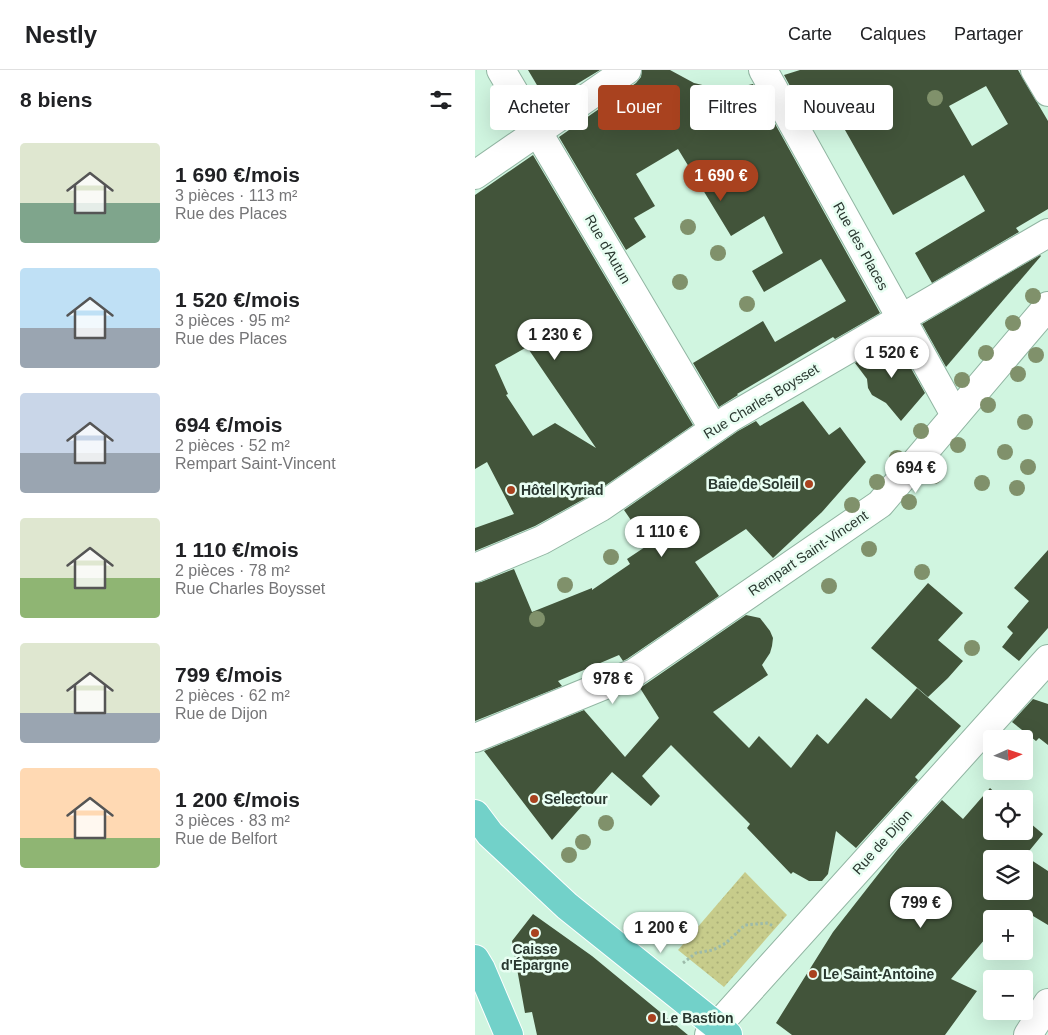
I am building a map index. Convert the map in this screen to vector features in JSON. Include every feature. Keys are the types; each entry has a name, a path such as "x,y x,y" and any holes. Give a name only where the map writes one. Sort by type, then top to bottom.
{"main road":[{"path":"475,814 490,834 567,906 661,981 718,1032"},
{"path":"475,959 509,1035"}],"street":[{"name":"Rue d'Autun","path":"501,70 539,131 713,428"},
{"path":"475,175 627,70"},
{"path":"1035,70 1048,92"},
{"name":"Rue des Places","path":"765,74 955,415"},
{"name":"Rue Charles Boysset","path":"475,568 542,540 601,506 713,428 1048,233"},
{"name":"Rempart Saint-Vincent","path":"475,738 634,673 880,504 1048,306"},
{"name":"Rue de Dijon","path":"718,1032 794,940 1036,689 1048,659"},
{"path":"1028,1035 1048,1003"}],"path":[{"path":"661,981 695,953 713,950 726,943 745,925 768,923 794,940"}],"green space":[{"path":"745,872 787,915 724,987 678,950"}],"building":[{"path":"528,70 600,70 575,85 537,85"},
{"path":"642,70 670,70 694,83 702,85 690,85 690,130 775,130 775,124 880,313 835,339 833,337 737,394 719,407 693,363 763,321 775,342 846,301 821,259 764,292 752,271 783,253 764,216 731,236 678,149 636,174 655,206 634,218 646,237 626,250 559,137 569,130 588,130 588,117 598,110 598,130 680,130 680,85 633,85 641,77"},
{"path":"800,70 1018,70 1048,121 1048,209 1016,228 1019,232 932,283 915,253 985,211 964,175 893,215 845,130 893,130 893,85 789,85 784,75","holes":["986,86 1008,124 972,146 949,106"]},
{"path":"533,155 693,425 593,494 535,526 475,551 475,528 514,514 487,462 475,469 475,195","holes":["527,347 596,448 555,423 533,436 506,395 508,394 495,365"]},
{"path":"1041,256 946,367 922,324"},
{"path":"895,340 925,393 901,421 886,403 872,395 868,388 867,379 855,363"},
{"path":"803,401 829,435 840,427 866,462 822,512 773,558 746,529 695,562 719,596 627,659 623,661 619,655 558,681 562,686 475,721 475,583 514,569 532,612 592,588 592,590 630,564 627,559 648,545 624,510 738,431 756,421 760,426"},
{"path":"1048,550 1048,628 1019,661 1002,647 1013,633 1007,627 1029,601 1014,588"},
{"path":"928,583 963,613 938,640 963,661 928,697 871,648"},
{"path":"746,615 760,618 773,638 770,653 762,665 768,675 713,712 749,748 759,736 791,768 817,734 828,744 866,698 891,719 917,688 961,726 915,777 918,780 856,848 836,831 828,874 822,881 809,881 793,872 791,874 747,828 750,824 671,745 642,776 660,796 651,806 612,772 552,840 484,751 584,710 625,757 659,718 640,688"},
{"path":"1033,699 1048,704 1048,745 1039,738 1036,741 1033,739 1033,730 1022,730 1012,722"},
{"path":"983,796 983,840 1033,840 1033,826 1043,834 1030,850 983,850 983,900 1033,900 1033,861 1048,871 1048,925 1033,916 1033,910 983,910 983,941 951,979 977,991 945,1035 792,1035 776,1023 833,932 898,849 942,800 963,819"},
{"path":"533,914 592,956 688,1035 537,1035 532,1012 525,1013 512,941"}],"place":[{"name":"Baie de Soleil","path":"809,484"},
{"name":"Hôtel Kyriad","path":"511,490"},
{"name":"Selectour","path":"534,799"},
{"name":"Caisse d'Épargne","path":"535,933"},
{"name":"Le Saint-Antoine","path":"813,974"},
{"name":"Le Bastion","path":"652,1018"}]}
